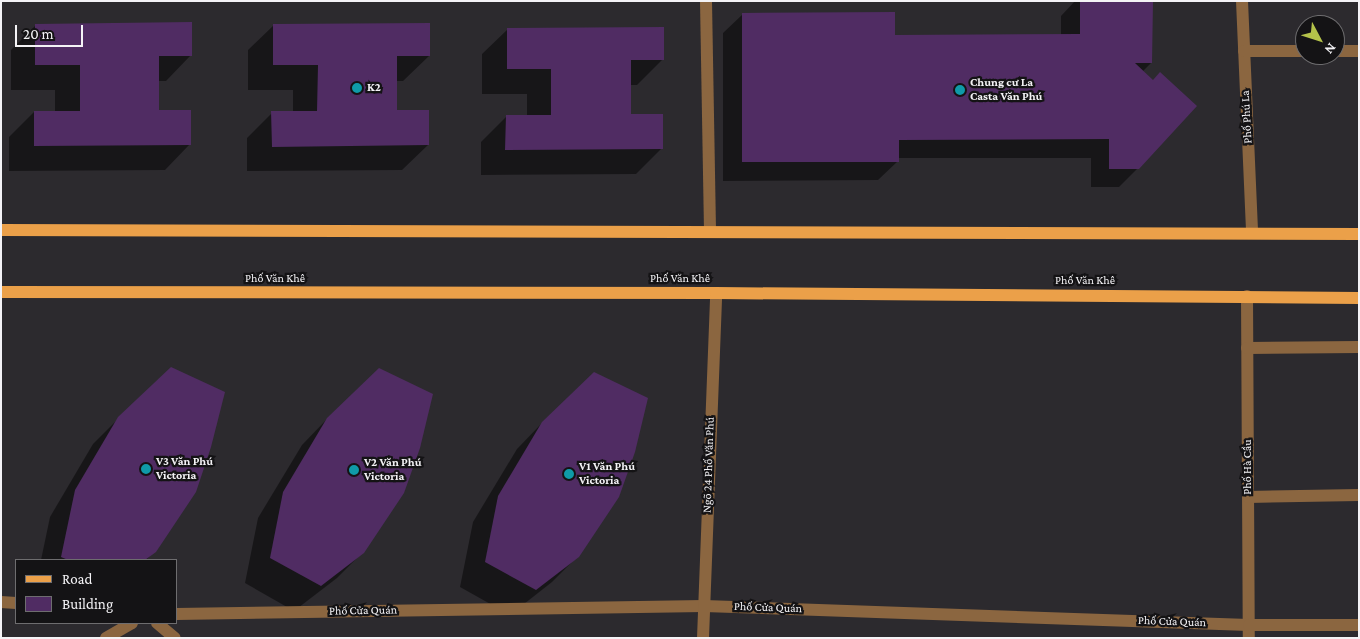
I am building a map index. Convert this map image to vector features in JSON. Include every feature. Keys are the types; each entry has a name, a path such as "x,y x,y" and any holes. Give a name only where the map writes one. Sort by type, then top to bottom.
{"main road":[{"path":"1,230 1359,234"},
{"name":"Phố Văn Khê","path":"1,292 716,292 1359,298"}],"street":[{"path":"706,1 710,231"},
{"name":"Phố Phú La","path":"1242,1 1252,233"},
{"path":"1244,51 1295,51"},
{"path":"1345,51 1359,51"},
{"name":"Ngõ 24 Phố Văn Phú","path":"704,638 716,292"},
{"name":"Phố Hà Cầu","path":"1247,296 1249,632"},
{"path":"1247,348 1359,347"},
{"path":"1248,497 1359,495"},
{"path":"1,602 15,603"},
{"name":"Phố Cửa Quán","path":"178,614 704,606 1249,632 1359,625"},
{"path":"106,638 130,624"},
{"path":"158,624 174,638"}],"building":[{"name":"Chung cư La Casta Văn Phú","path":"1080,1 1153,1 1152,63 1135,63 1153,80 1160,72 1197,106 1139,169 1109,169 1109,139 899,140 899,162 742,162 742,13 895,12 895,35 1080,34"},
{"path":"192,22 192,56 159,56 159,110 191,110 191,145 34,146 34,111 80,111 80,65 35,65 35,24"},
{"name":"K2","path":"430,23 430,56 397,56 397,110 429,110 429,145 272,147 271,111 317,111 318,65 273,65 273,24"},
{"path":"664,27 664,60 631,60 631,114 663,114 663,149 505,150 506,115 551,115 551,69 507,69 507,28"},
{"name":"V3 Văn Phú Victoria","path":"171,367 225,392 211,447 196,492 156,552 146,559 66,559 61,557 75,490 118,417"},
{"name":"V2 Văn Phú Victoria","path":"379,368 433,394 420,448 404,493 364,553 321,586 270,558 283,492 327,418"},
{"name":"V1 Văn Phú Victoria","path":"594,372 648,398 635,452 619,497 579,557 536,590 485,562 498,496 542,422"}],"place":[{"name":"K2","path":"357,88"},
{"name":"Chung cư La Casta Văn Phú","path":"960,90"},
{"name":"V3 Văn Phú Victoria","path":"146,469"},
{"name":"V2 Văn Phú Victoria","path":"354,470"},
{"name":"V1 Văn Phú Victoria","path":"569,474"}]}
